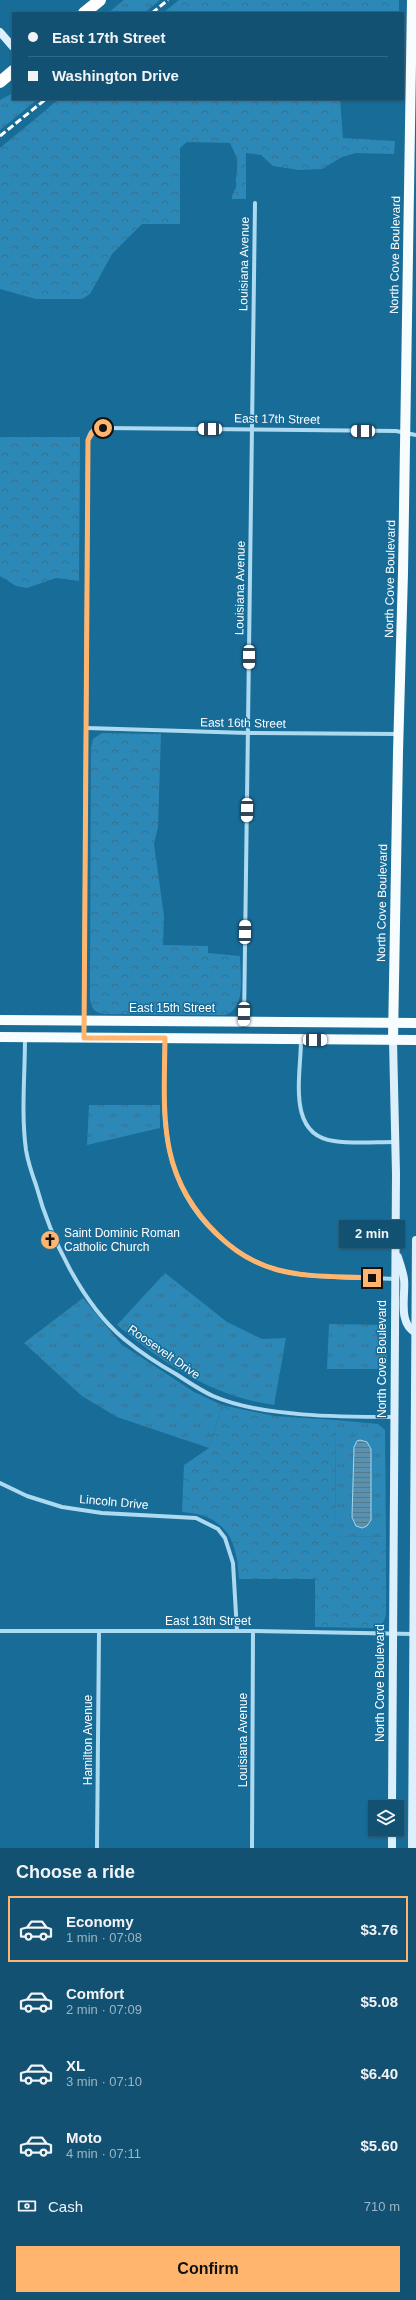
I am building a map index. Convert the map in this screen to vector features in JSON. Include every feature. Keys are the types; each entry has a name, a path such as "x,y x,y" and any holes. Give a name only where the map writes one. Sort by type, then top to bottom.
{"highway":[{"path":"85,12 100,0"},
{"path":"0,82 12,72"}],"main road":[{"name":"North Cove Boulevard","path":"392,1800 396,1249 393,1023 398,734 406,432 412,0"},
{"path":"0,32 12,46"},
{"name":"East 15th Street","path":"0,1020 416,1023"},
{"path":"25,1038 26,1020"},
{"path":"84,1021 84,1038"},
{"path":"165,1021 165,1038"},
{"path":"244,1022 244,1039"},
{"path":"0,1037 416,1040"},
{"path":"412,1848 415,1634 416,1240"},
{"path":"396,1249 404,1279 405,1314 408,1326 416,1333"},
{"path":"392,1836 392,1848"}],"street":[{"name":"Louisiana Avenue","path":"244,1022 255,203"},
{"name":"East 17th Street","path":"87,728 88,440 91,432 98,428 251,429 406,432 416,435"},
{"name":"East 16th Street","path":"87,728 248,733 398,734"},
{"path":"84,1021 87,728"},
{"name":"Roosevelt Drive","path":"25,1038 24,1130 26,1151 40,1203 52,1235 76,1279 96,1308 124,1339 196,1387 214,1396 275,1411 395,1418"},
{"path":"165,1038 164,1123 168,1148 176,1174 188,1200 213,1231 245,1256 278,1270 305,1274 404,1279"},
{"path":"301,1039 300,1109 303,1122 309,1130 320,1138 334,1141 395,1142"},
{"name":"Lincoln Drive","path":"0,1483 28,1496 62,1507 102,1513 196,1518 218,1529 225,1538 234,1562 237,1631"},
{"name":"East 13th Street","path":"0,1631 253,1631 415,1634"},
{"name":"Hamilton Avenue","path":"97,1848 99,1631"},
{"name":"Louisiana Avenue","path":"252,1848 253,1631"}],"green space":[{"path":"124,0 160,0 145,12 109,12"},
{"path":"179,0 399,0 399,12 164,12"},
{"path":"12,94 12,100 37,100 0,130 0,100"},
{"path":"58,100 340,100 343,138 395,141 394,154 356,153 342,157 322,169 299,170 273,166 261,155 246,153 246,199 232,199 236,186 237,163 236,156 230,143 187,142 180,148 180,224 142,224 112,254 90,294 82,299 36,299 0,289 0,148"},
{"path":"0,437 80,437 79,581 56,578 27,588 16,586 0,576"},
{"path":"102,733 161,734 158,827 154,844 164,916 163,945 208,946 208,953 240,956 241,990 237,1006 225,1015 105,1014 96,1011 91,1005 91,748 93,739"},
{"path":"89,1105 160,1105 160,1128 87,1145"},
{"path":"165,1273 227,1322 262,1339 286,1338 274,1405 251,1401 209,1386 171,1365 117,1325"},
{"path":"83,1298 121,1344 194,1392 222,1405 209,1448 117,1417 82,1396 24,1343"},
{"path":"329,1324 387,1325 387,1369 327,1369"},
{"path":"222,1405 274,1416 336,1420 335,1536 386,1537 386,1614 384,1621 380,1625 372,1628 315,1627 315,1579 239,1579 238,1564 235,1552 226,1531 209,1518 197,1514 182,1512 184,1465 209,1448"},
{"path":"336,1420 378,1424 385,1430 386,1537 335,1536"}],"shaded area":[{"path":"360,1440 367,1442 371,1449 371,1520 367,1526 362,1528 356,1526 352,1517 354,1447 357,1441"}],"railway":[{"path":"153,12 168,0"},
{"path":"0,136 45,100"}],"place":[{"name":"Saint Dominic Roman Catholic Church","path":"50,1240"}],"route":[{"path":"103,428 98,428 91,432 88,440 84,1038 165,1038 164,1123 171,1160 179,1182 193,1208 231,1247 260,1264 287,1272 372,1278"}]}
